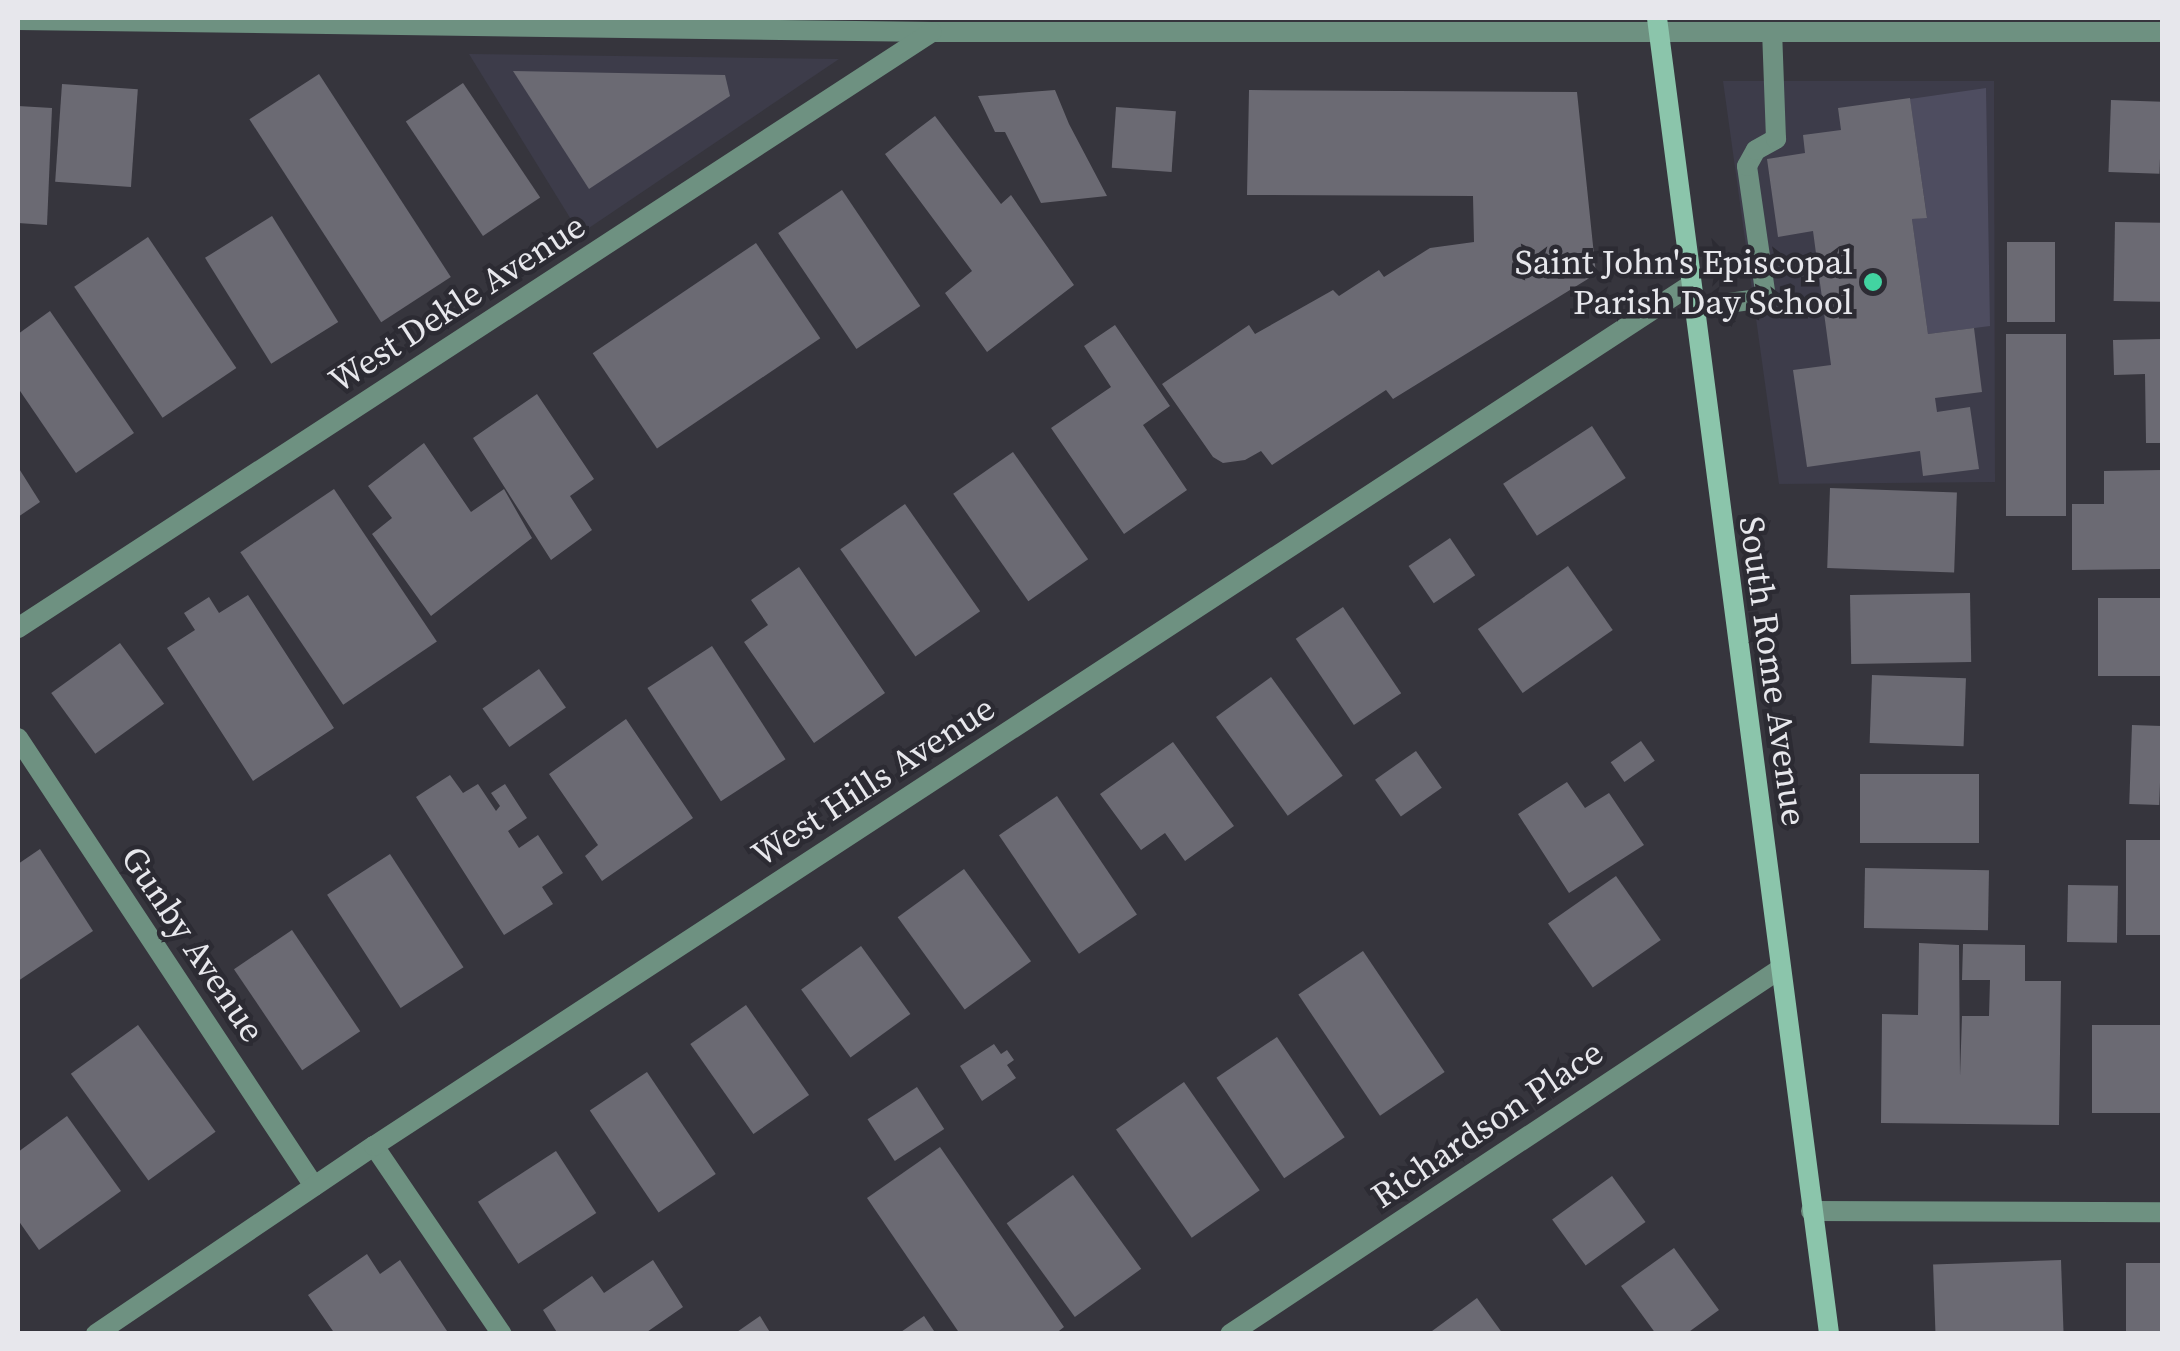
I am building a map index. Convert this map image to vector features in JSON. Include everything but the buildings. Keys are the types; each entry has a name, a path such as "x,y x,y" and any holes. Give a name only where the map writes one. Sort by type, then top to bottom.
{"street":[{"path":"18,20 258,20 932,32 1192,25 1657,25 1772,32 1994,25 2162,32"},
{"name":"South Rome Avenue","path":"1657,25 1829,1334"},
{"name":"West Dekle Avenue","path":"18,628 932,32"},
{"path":"1692,308 1766,298 1747,166 1756,150 1776,139 1772,32"},
{"name":"West Hills Avenue","path":"96,1334 374,1146 1689,286"},
{"name":"Gunby Avenue","path":"18,738 314,1186"},
{"name":"Richardson Place","path":"1230,1334 1780,969"},
{"path":"374,1146 502,1334"},
{"path":"1811,1211 2162,1212"}],"shaded area":[{"path":"469,54 839,59 580,234"},
{"name":"Saint John's Episcopal Parish Day School","path":"1723,81 1994,81 1995,482 1779,484"},
{"path":"1986,88 1990,326 1928,334 1912,219 1927,217 1910,99"}],"place":[{"name":"Saint John's Episcopal Parish Day School","path":"1873,282"}]}
